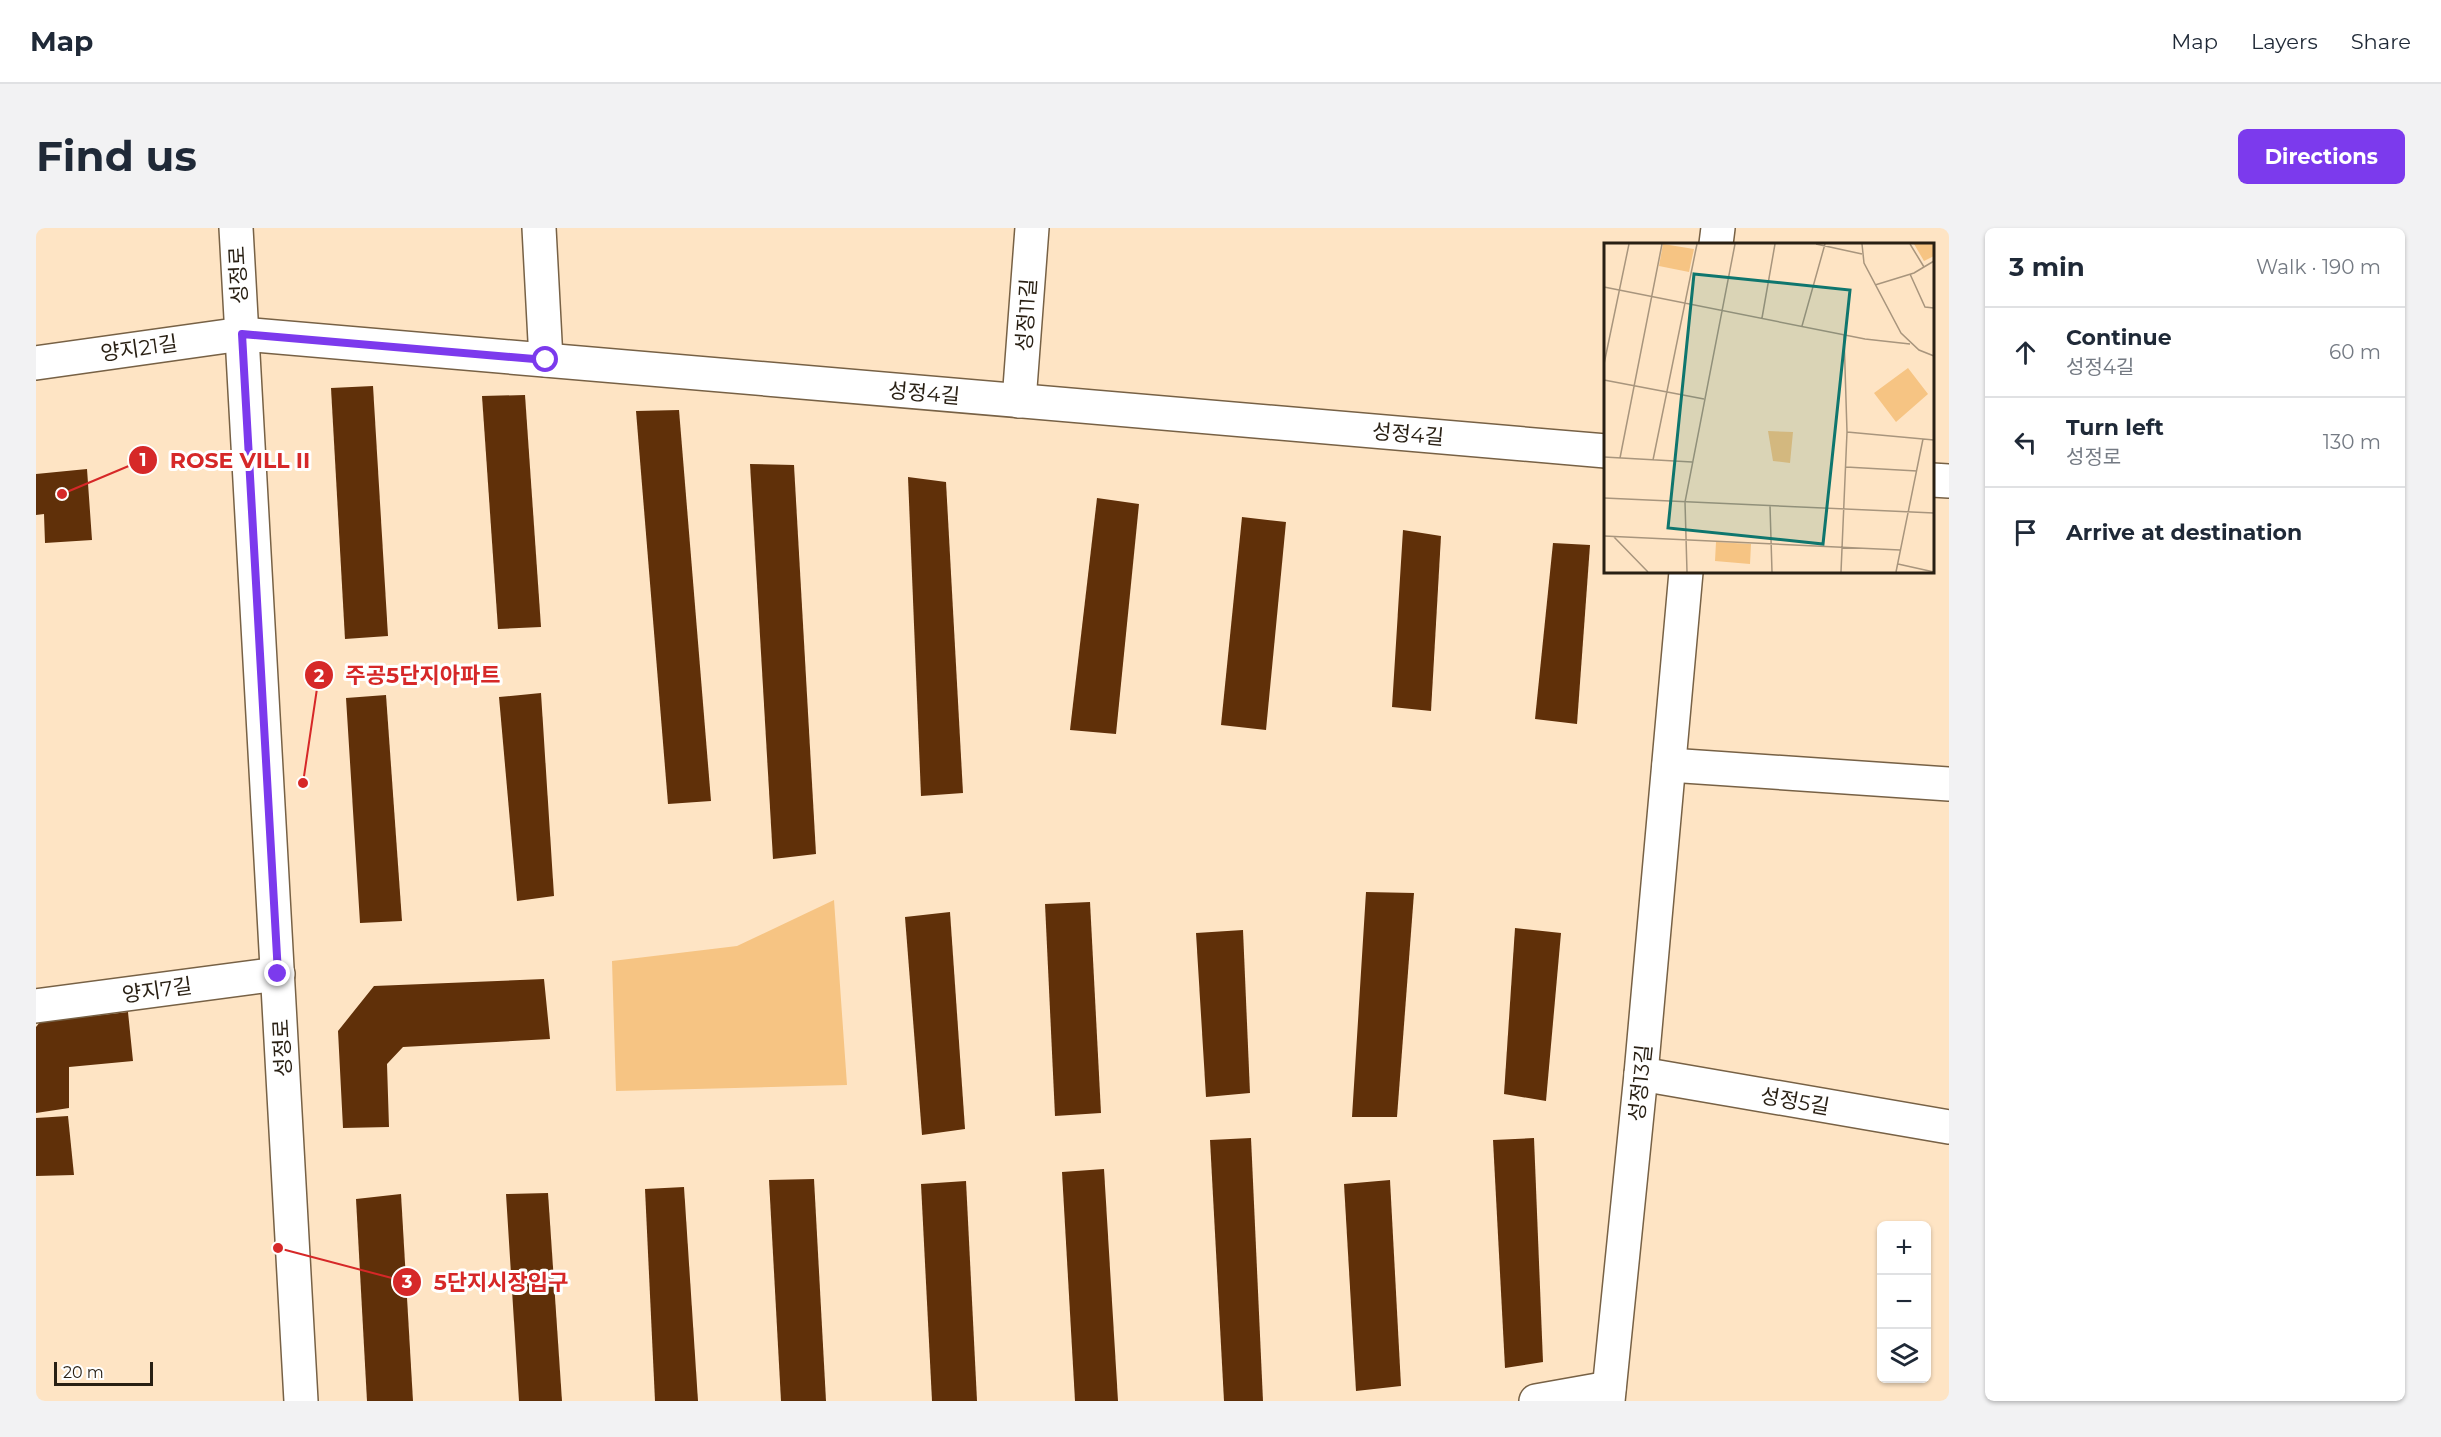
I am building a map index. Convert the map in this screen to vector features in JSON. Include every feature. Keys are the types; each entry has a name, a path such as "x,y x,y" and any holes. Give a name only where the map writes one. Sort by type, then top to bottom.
{"street":[{"name":"성정로","path":"236,228 302,1401"},
{"path":"539,228 546,360"},
{"name":"성정11길","path":"1019,401 1032,228"},
{"path":"1716,243 1718,228"},
{"name":"성정4길","path":"242,334 1604,451"},
{"name":"양지21길","path":"36,363 242,334"},
{"path":"1934,480 1949,481"},
{"name":"성정13길","path":"1608,1395 1641,1074 1686,573"},
{"path":"1669,765 1949,784"},
{"name":"양지7길","path":"36,1006 278,974"},
{"name":"성정5길","path":"1641,1074 1949,1127"},
{"path":"1536,1401 1608,1395"}],"shaded area":[{"path":"834,900 847,1085 616,1091 612,961 737,946"}],"building":[{"path":"373,386 388,636 345,639 331,388"},
{"path":"525,395 541,627 498,629 482,396"},
{"path":"679,410 711,801 668,804 636,411"},
{"path":"750,464 794,465 816,854 773,859"},
{"path":"87,469 92,540 45,543 44,514 36,515 36,474"},
{"path":"908,477 946,482 963,793 921,796"},
{"path":"1097,498 1139,504 1116,734 1070,730"},
{"path":"1242,517 1286,522 1266,730 1221,725"},
{"path":"1403,530 1441,536 1431,711 1392,707"},
{"path":"1553,543 1590,545 1577,724 1535,719"},
{"path":"541,693 554,896 517,901 499,697"},
{"path":"386,695 402,921 360,923 346,698"},
{"path":"1366,892 1414,893 1397,1117 1352,1117"},
{"path":"1090,902 1101,1113 1055,1116 1045,904"},
{"path":"950,912 965,1129 922,1135 905,917"},
{"path":"1515,928 1561,933 1546,1101 1504,1094"},
{"path":"1243,930 1250,1093 1206,1097 1196,933"},
{"path":"544,979 550,1039 403,1047 387,1064 389,1127 343,1128 338,1031 374,986"},
{"path":"128,1012 133,1061 69,1067 69,1108 36,1113 36,1027 40,1022"},
{"path":"68,1116 74,1175 36,1176 36,1118"},
{"path":"1251,1138 1263,1401 1224,1401 1210,1140"},
{"path":"1534,1138 1543,1362 1505,1368 1493,1140"},
{"path":"1104,1169 1118,1401 1075,1401 1062,1172"},
{"path":"814,1179 826,1401 781,1401 769,1180"},
{"path":"1390,1180 1401,1386 1356,1391 1344,1184"},
{"path":"966,1181 977,1401 932,1401 921,1184"},
{"path":"684,1187 698,1401 655,1401 645,1189"},
{"path":"548,1193 562,1401 519,1401 506,1194"},
{"path":"401,1194 413,1401 367,1401 356,1199"}],"place":[{"name":"ROSE VILL II","path":"62,494"},
{"name":"주공5단지아파트","path":"303,783"},
{"name":"5단지시장입구","path":"278,1248"}],"route":[{"path":"278,974 242,334 546,360"}]}
